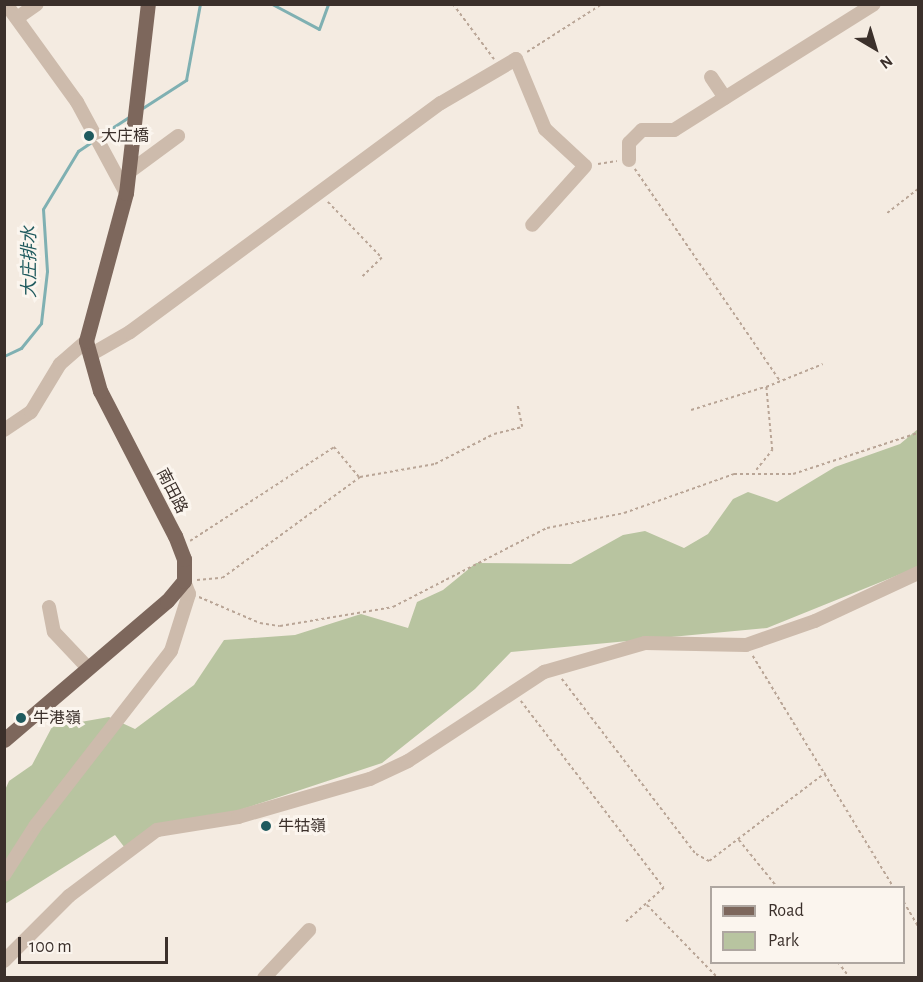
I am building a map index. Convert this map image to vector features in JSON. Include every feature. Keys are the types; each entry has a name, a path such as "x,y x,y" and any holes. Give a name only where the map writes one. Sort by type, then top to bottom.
{"main road":[{"path":"88,348 126,193 148,4"},
{"name":"南田路","path":"88,348 100,391 180,548 186,588"},
{"path":"4,740 186,588"}],"street":[{"path":"6,4 95,134 126,193"},
{"path":"17,18 37,4"},
{"path":"629,160 629,143 642,130 674,130 874,4"},
{"path":"4,430 31,412 60,364 88,348 130,332 441,103 516,59 545,129 585,166 532,225"},
{"path":"711,77 725,98"},
{"path":"129,172 178,136"},
{"path":"4,960 69,896 157,830 238,818 370,779 408,762 507,694 544,672 645,643 746,645 815,621 918,573"},
{"path":"4,875 36,825 171,651 186,588"},
{"path":"49,607 54,632 88,668"},
{"path":"264,978 309,930"}],"path":[{"path":"453,4 500,67"},
{"path":"516,59 602,4"},
{"path":"585,166 629,160 780,381"},
{"path":"887,213 918,189"},
{"path":"319,192 382,258 362,277"},
{"path":"692,410 766,387 823,364"},
{"path":"755,471 772,450 766,387"},
{"path":"186,588 222,578 360,477 435,464 494,434 522,427 517,404"},
{"path":"186,588 260,623 280,626 393,607 547,528 624,513 755,471 793,474 918,433"},
{"path":"180,548 334,447 360,477"},
{"path":"746,645 893,886"},
{"path":"562,679 696,854 709,861 825,773"},
{"path":"507,694 522,702 664,888 625,923"},
{"path":"739,840 776,886"},
{"path":"646,904 718,978"},
{"path":"905,905 918,926"},
{"path":"839,964 850,978"}],"green space":[{"path":"918,429 918,567 767,628 511,652 475,689 382,763 125,848 115,835 5,904 5,790 9,781 32,765 52,727 109,717 135,729 194,685 224,640 295,635 361,614 408,628 417,602 443,590 476,563 571,564 623,535 645,531 684,548 708,534 733,499 748,492 777,502 835,467 900,444"}],"waterway":[{"name":"大庄排水","path":"141,109 186,80 200,4"},
{"name":"大庄排水","path":"272,4 319,29 328,4"},
{"name":"大庄排水","path":"101,135 130,116"},
{"name":"大庄排水","path":"4,356 21,348 41,323 47,271 43,209 78,151 93,141"}],"place":[{"name":"大庄橋","path":"89,136"},
{"name":"牛港嶺","path":"21,718"},
{"name":"牛牯嶺","path":"266,826"}]}
